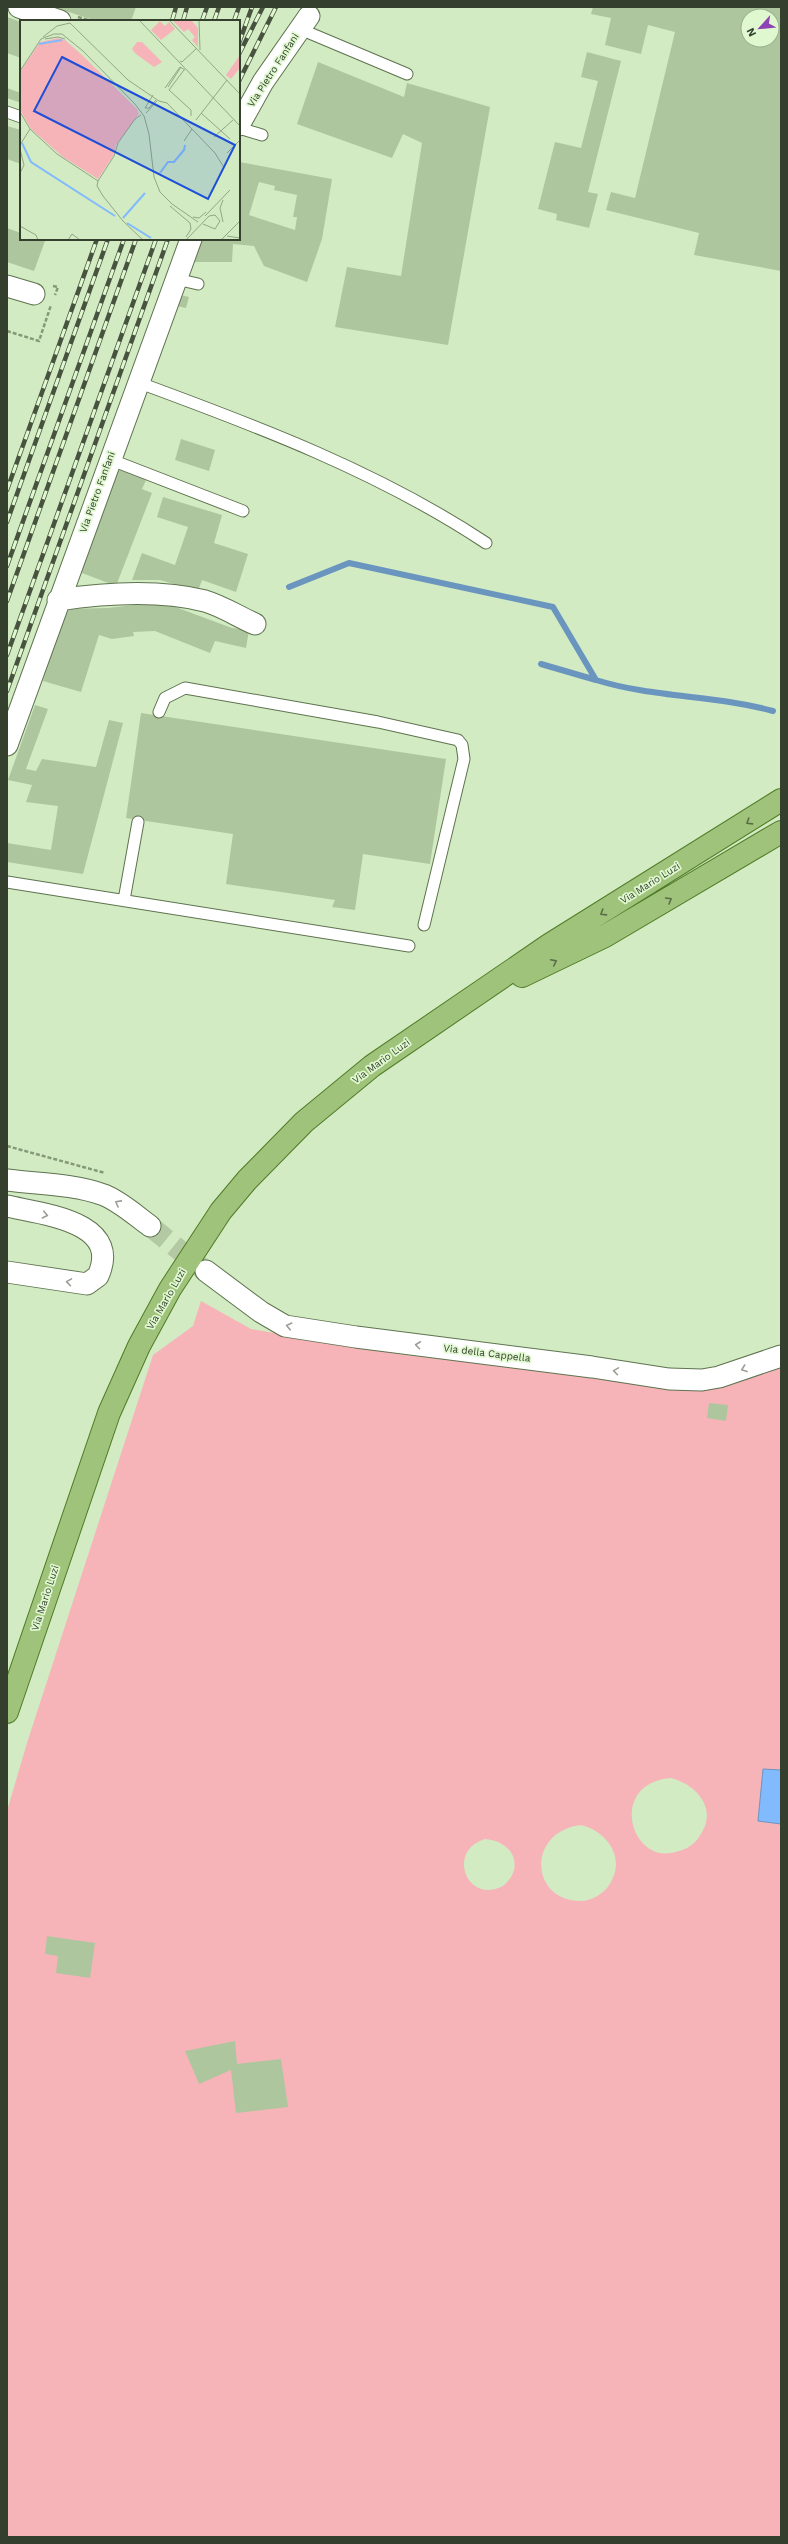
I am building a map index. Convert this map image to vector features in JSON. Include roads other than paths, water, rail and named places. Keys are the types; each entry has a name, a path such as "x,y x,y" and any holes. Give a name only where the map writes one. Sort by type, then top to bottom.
{"main road":[{"name":"Via Mario Luzi","path":"7,1712 109,1413 156,1315 221,1211 247,1180 304,1122 372,1066 480,994 549,945 781,800"},
{"name":"Via Mario Luzi","path":"480,994 552,963 605,936 781,832"}],"street":[{"path":"19,7 57,20"},
{"name":"Via Pietro Fanfani","path":"240,123 263,82 305,22"},
{"name":"Via Pietro Fanfani","path":"7,745 109,459 191,240"},
{"path":"7,286 34,294"},
{"path":"58,600 95,594 153,594 205,601 255,624"},
{"path":"7,1180 71,1188 104,1196 127,1208 150,1226"},
{"path":"7,1206 79,1223 96,1238 102,1258 98,1276 86,1284 7,1272"},
{"name":"Via della Cappella","path":"206,1271 261,1312 285,1326 356,1337 592,1367 669,1379 702,1380 720,1377 781,1356"}],"lane":[{"path":"305,22 407,74"},
{"path":"7,112 20,117"},
{"path":"240,128 262,135"},
{"path":"176,279 198,284"},
{"path":"137,382 258,427 319,453 448,518 486,543"},
{"path":"109,459 243,511"},
{"path":"159,712 165,698 171,693 190,688 378,722 458,740 462,746 464,759 424,925"},
{"path":"124,900 138,822"},
{"path":"7,882 409,946"}],"water":[{"path":"763,1769 781,1770 781,1824 758,1821"}],"waterway":[{"path":"289,587 349,563 553,607 596,680 618,686 662,694 729,702 773,711"},
{"path":"541,664 596,680"}],"tunnel":[{"path":"150,1226 204,1270"}],"railway":[{"path":"172,20 176,7"},
{"path":"183,20 187,7"},
{"path":"202,20 207,7"},
{"path":"214,20 219,7"},
{"path":"234,20 239,7"},
{"path":"240,40 252,7"},
{"path":"240,52 263,7"},
{"path":"240,79 276,7"},
{"path":"7,490 97,240"},
{"path":"7,522 108,240"},
{"path":"7,566 124,240"},
{"path":"7,601 136,240"},
{"path":"7,655 156,240"},
{"path":"7,691 168,240"}]}
